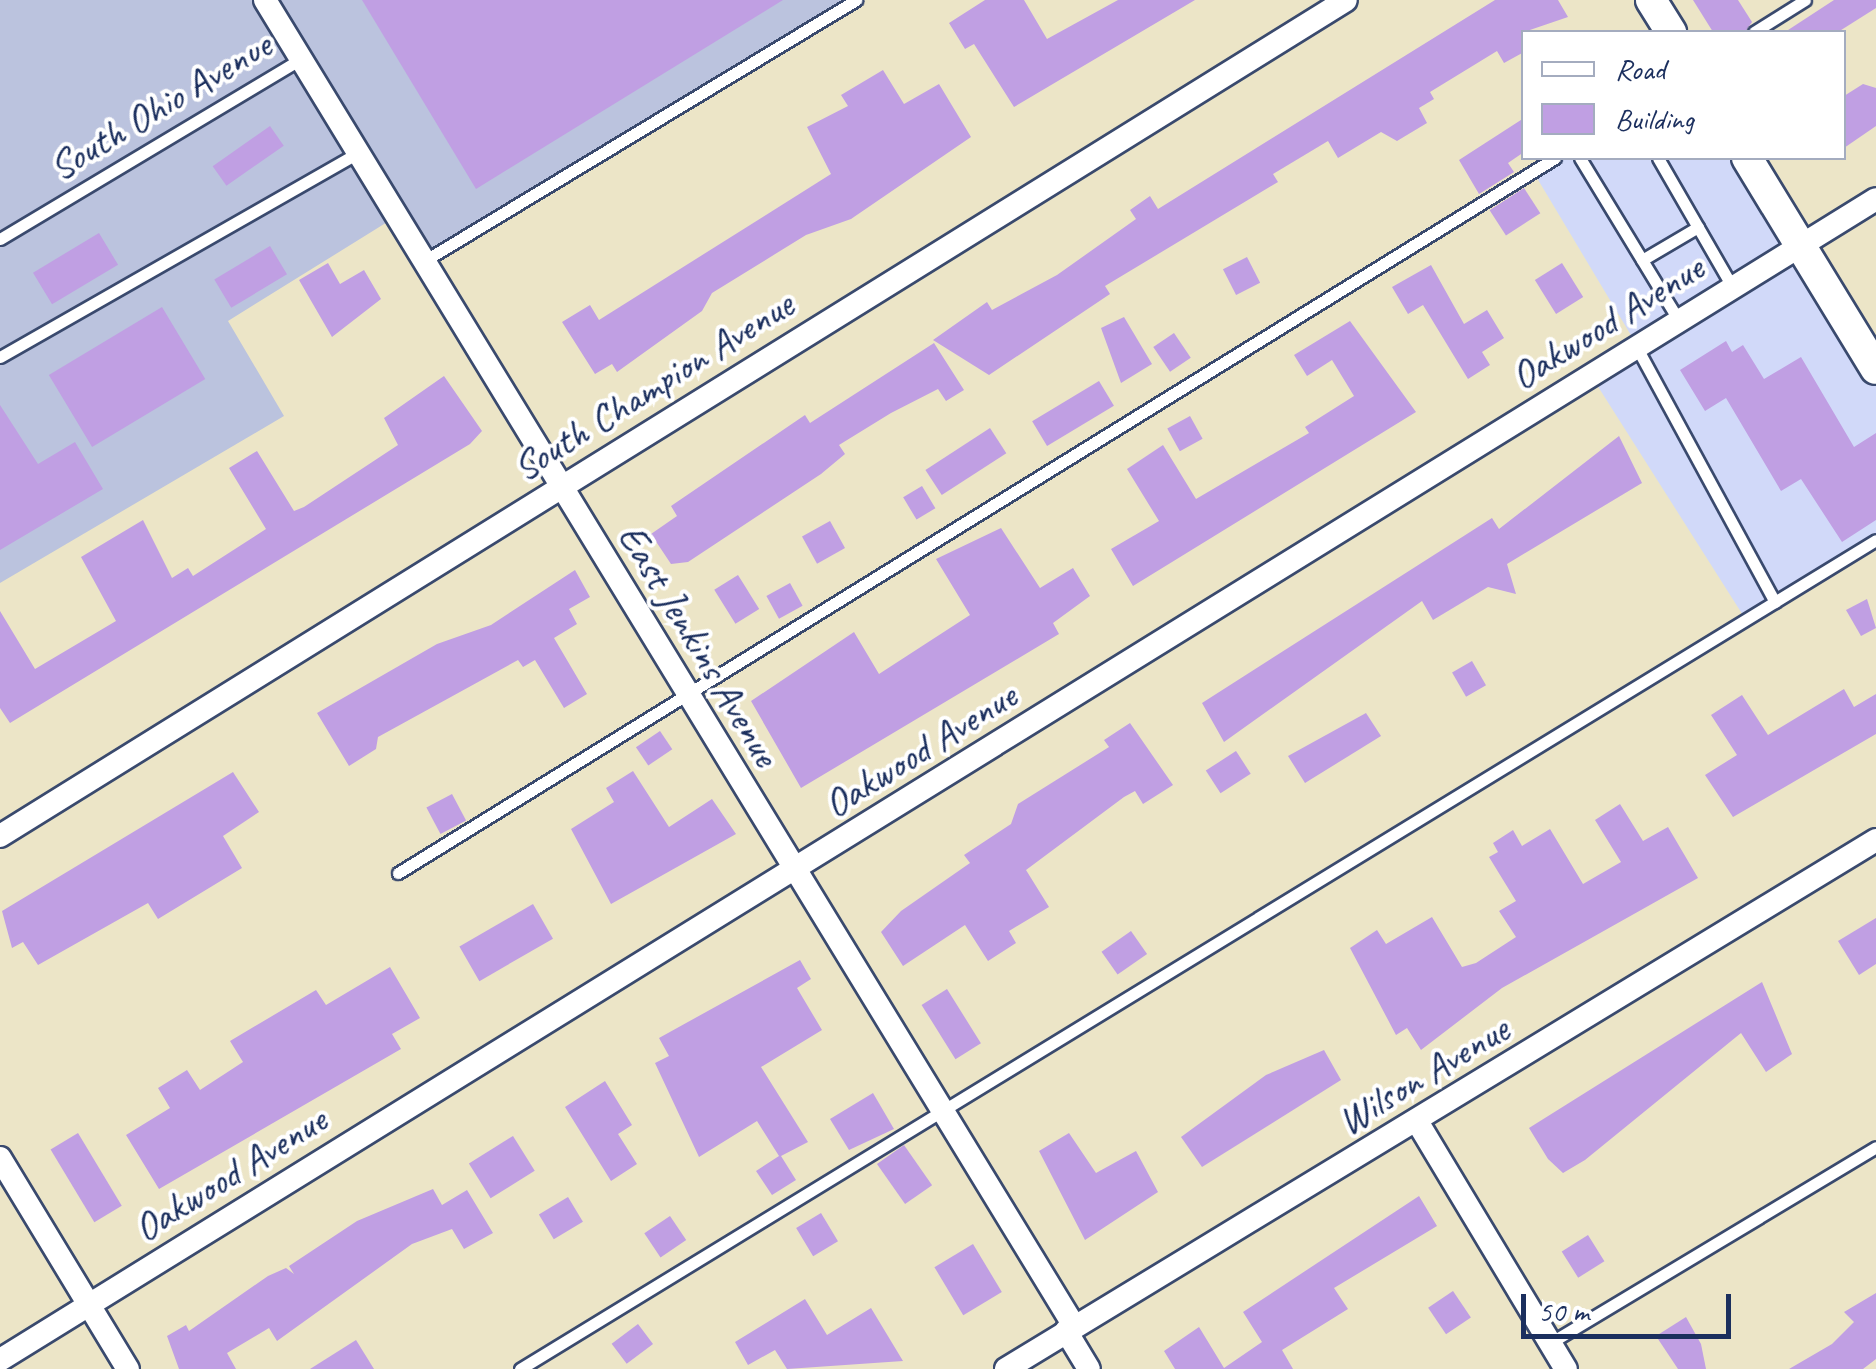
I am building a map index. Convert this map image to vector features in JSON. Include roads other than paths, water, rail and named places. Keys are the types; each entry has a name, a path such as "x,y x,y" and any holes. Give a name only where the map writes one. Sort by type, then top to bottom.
{"main road":[{"path":"1650,0 1670,30"},
{"path":"1748,160 1876,368"}],"street":[{"name":"East Jenkins Avenue","path":"266,0 792,874 941,1113 1070,1328 1090,1369"},
{"name":"South Champion Avenue","path":"0,836 1346,0"},
{"name":"Oakwood Avenue","path":"0,1360 792,874 1876,199"},
{"name":"Wilson Avenue","path":"1006,1369 1418,1123 1876,840"},
{"path":"1418,1123 1566,1369"},
{"path":"0,1158 128,1369"}],"lane":[{"path":"424,261 856,0"},
{"path":"1757,30 1806,0"},
{"name":"South Ohio Avenue","path":"0,239 302,59"},
{"path":"0,357 358,152"},
{"path":"398,873 687,699 1553,160"},
{"path":"1581,160 1678,321"},
{"path":"1659,160 1733,288"},
{"path":"1642,260 1698,227"},
{"path":"1636,348 1775,602"},
{"path":"520,1369 1876,540"},
{"path":"1550,1344 1876,1147"}]}
